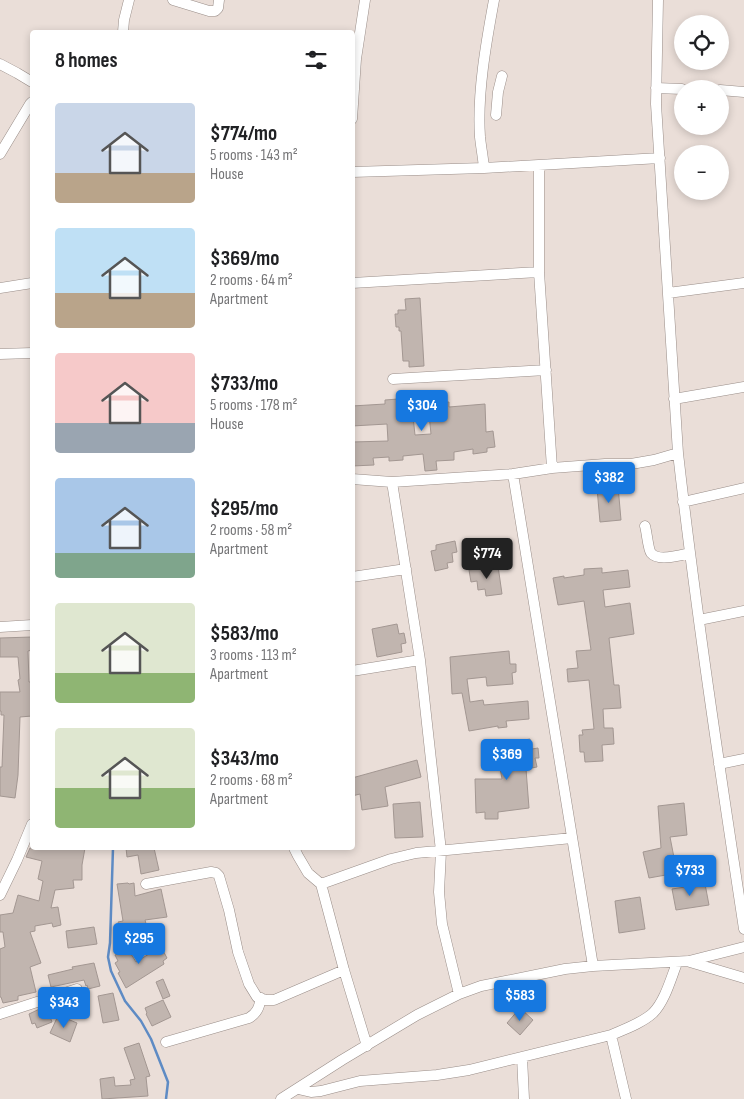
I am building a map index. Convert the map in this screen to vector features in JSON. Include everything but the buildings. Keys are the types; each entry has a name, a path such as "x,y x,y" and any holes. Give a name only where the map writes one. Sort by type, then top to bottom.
{"street":[{"path":"123,30 129,0"},
{"path":"173,0 209,11 215,11 218,8 219,0"},
{"path":"355,74 366,0"},
{"path":"484,168 480,136 481,92 486,39 494,0"},
{"path":"658,0 656,104 678,453 699,620 744,929"},
{"path":"0,64 30,81"},
{"path":"496,115 498,92 502,76"},
{"path":"656,88 674,89"},
{"path":"729,91 744,92"},
{"path":"481,92 498,92"},
{"path":"0,154 30,104"},
{"path":"355,172 484,168 660,158"},
{"path":"539,165 539,272 552,468"},
{"path":"355,283 539,272"},
{"path":"0,288 30,283"},
{"path":"668,293 744,283"},
{"path":"0,354 30,353"},
{"path":"393,378 546,370"},
{"path":"674,398 744,387"},
{"path":"355,479 392,482 513,474 552,468 631,464 678,453"},
{"path":"513,474 593,966"},
{"path":"392,482 420,660 441,851 439,892 442,924 459,994"},
{"path":"683,502 744,488"},
{"path":"645,526 650,552 656,557 662,558 690,554"},
{"path":"355,577 406,569"},
{"path":"699,620 744,611"},
{"path":"0,627 30,625"},
{"path":"355,671 420,660"},
{"path":"719,764 744,759"},
{"path":"0,895 30,829"},
{"path":"321,884 391,859 416,853 572,838"},
{"path":"295,850 308,873 321,884 366,1046"},
{"path":"146,884 211,872 220,876 238,952 249,984 257,997 274,1000 344,970"},
{"path":"280,1099 417,1015 459,994 481,986 565,969 677,963 744,948"},
{"path":"689,961 744,978"},
{"path":"298,1089 311,1092 321,1091 360,1081 437,1075 469,1070 611,1034 626,1029 653,1013 661,1002 677,963"},
{"path":"0,1014 77,989"},
{"path":"166,1042 249,1018 259,1008 261,998"},
{"path":"611,1034 626,1099"},
{"path":"522,1057 524,1099"}],"waterway":[{"path":"113,850 108,957 111,971 125,1001 141,1021 151,1039 168,1082 166,1099"}]}
